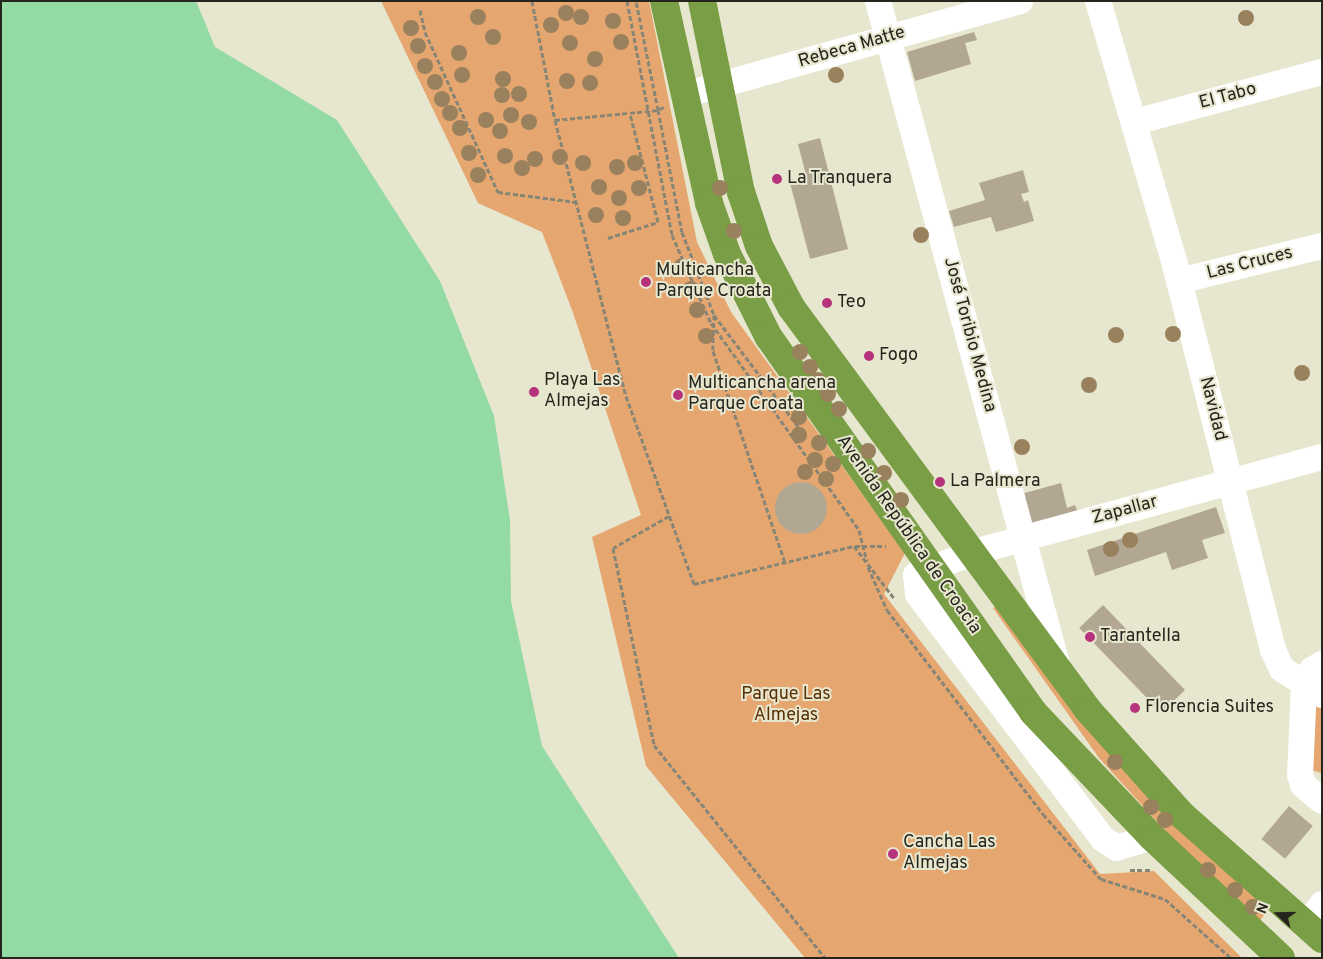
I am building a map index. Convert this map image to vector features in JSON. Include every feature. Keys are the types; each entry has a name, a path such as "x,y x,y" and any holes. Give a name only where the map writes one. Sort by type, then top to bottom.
{"highway":[{"name":"Avenida República de Croacia","path":"664,1 709,203 745,294 768,336 1033,712 1152,837 1281,958"},
{"path":"702,1 741,192 773,276 791,307 974,552 1058,669 1135,766 1182,815 1313,932"}],"street":[{"name":"José Toribio Medina","path":"878,1 1025,538 1058,669"},
{"name":"Rebeca Matte","path":"684,95 1020,1"},
{"name":"Navidad","path":"1098,1 1135,122 1179,281 1273,650 1282,669 1313,690"},
{"name":"El Tabo","path":"1135,122 1322,72"},
{"name":"Las Cruces","path":"1179,281 1322,246"},
{"name":"Zapallar","path":"930,567 974,552 1322,457"},
{"path":"930,567 916,575 918,594 1103,839 1117,848 1152,837"},
{"path":"1322,664 1312,670 1313,690 1300,775 1303,785 1322,801"},
{"path":"1313,932 1322,904"}],"path":[{"path":"532,1 555,120 626,396 694,584 854,546 890,546 884,538"},
{"path":"636,1 682,232 714,315 812,444"},
{"path":"420,10 425,32 498,192 576,202"},
{"path":"555,120 658,110 684,95"},
{"path":"608,238 658,222 630,114"},
{"path":"714,315 713,351 786,563"},
{"path":"670,516 613,548 654,745 825,958"},
{"path":"854,546 898,603"},
{"path":"1122,871 1157,869"}],"green space":[{"name":"Parque Las Almejas","path":"381,1 649,1 697,242 731,312 905,553 884,594 1100,874 1154,871 1242,958 805,958 646,766 592,537 641,515 572,310 542,232 478,203"},
{"path":"1000,603 1268,909 1260,921 1172,838 1099,758 993,608"},
{"path":"1315,704 1322,707 1322,773 1311,770"}],"shaded area":[{"path":"1,1 196,1 215,47 337,120 440,281 494,416 510,520 511,601 542,746 679,958 1,958"}],"building":[{"path":"974,32 977,40 965,43 971,64 915,81 907,52"},
{"path":"820,138 848,249 810,259 790,183 807,179 798,144"},
{"path":"1023,170 1029,192 1021,194 1024,202 1028,200 1034,221 996,232 991,217 954,227 949,211 985,200 979,183"},
{"path":"801,482 811,484 819,490 825,498 827,508 825,518 819,526 811,532 801,534 791,532 783,526 777,518 775,508 777,498 783,490 791,484"},
{"path":"1061,483 1067,508 1075,505 1080,518 1028,530 1021,494"},
{"path":"1216,507 1225,533 1202,540 1208,558 1172,570 1166,552 1095,576 1087,550"},
{"path":"1103,605 1185,690 1161,713 1079,628"},
{"path":"1289,806 1313,826 1285,859 1261,839"}],"place":[{"name":"La Tranquera","path":"777,179"},
{"name":"Multicancha Parque Croata","path":"646,282"},
{"name":"Teo","path":"827,303"},
{"name":"Fogo","path":"869,356"},
{"name":"Playa Las Almejas","path":"534,392"},
{"name":"Multicancha arena Parque Croata","path":"678,395"},
{"name":"La Palmera","path":"940,482"},
{"name":"Tarantella","path":"1090,637"},
{"name":"Florencia Suites","path":"1135,708"},
{"name":"Cancha Las Almejas","path":"893,854"}]}
